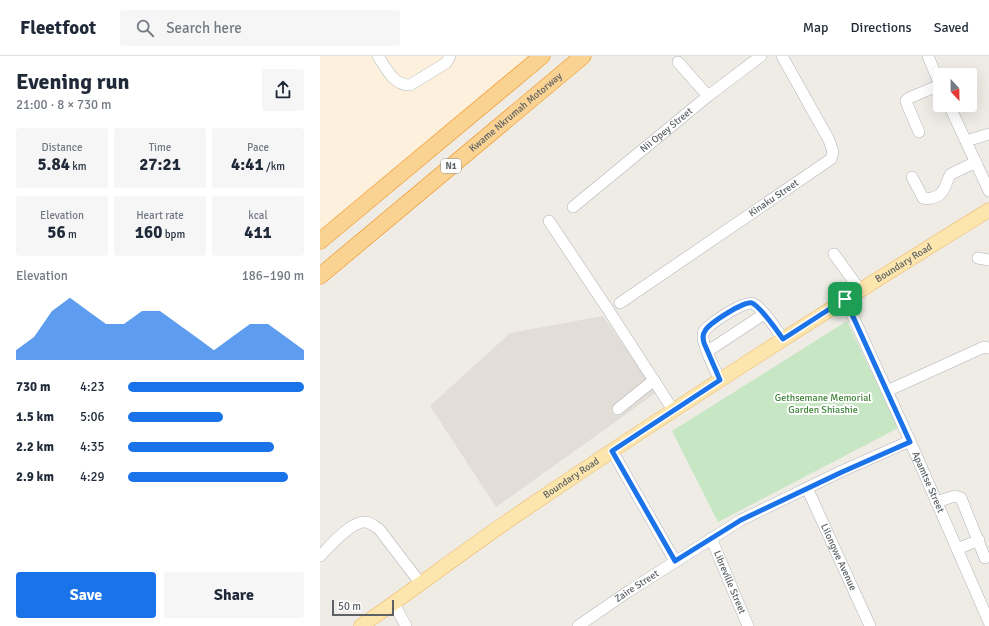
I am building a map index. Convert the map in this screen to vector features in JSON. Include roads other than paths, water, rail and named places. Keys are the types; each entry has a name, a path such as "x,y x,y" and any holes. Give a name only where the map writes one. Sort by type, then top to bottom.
{"highway":[{"name":"N1","path":"320,241 542,56"},
{"name":"Kwame Nkrumah Motorway","path":"320,276 583,56"}],"main road":[{"name":"Boundary Road","path":"361,626 522,512 673,410 845,299 989,210"}],"street":[{"path":"378,56 390,74 398,82 404,85 410,85 446,63 450,56"},
{"name":"Nii Opey Street","path":"573,207 708,96 761,56"},
{"name":"Kinaku Street","path":"620,303 831,159 833,152 829,140 782,56"},
{"path":"928,56 933,68"},
{"path":"678,62 708,96"},
{"path":"919,132 906,101 909,98 933,88"},
{"path":"952,112 989,191"},
{"path":"966,141 989,134"},
{"path":"912,177 923,198 937,197 942,192 951,174 976,162"},
{"path":"549,221 673,410"},
{"path":"834,254 860,290"},
{"name":"Apamtse Street","path":"845,299 887,390 989,622"},
{"path":"720,380 703,337 705,330 736,307 749,302 754,304 764,314 783,339"},
{"path":"708,351 764,314"},
{"path":"887,390 986,348"},
{"path":"618,409 654,380"},
{"name":"Zaire Street","path":"578,626 675,561 741,520 807,488 910,442"},
{"path":"612,451 675,561"},
{"name":"Lilongwe Avenue","path":"807,488 870,626"},
{"path":"936,502 955,496 961,498 986,558"},
{"path":"320,556 352,526 363,522 370,523 379,530 421,584"},
{"name":"Libreville Street","path":"711,538 748,626"},
{"path":"957,549 978,540"},
{"path":"394,604 406,626"}],"park label":[{"name":"Gethsemane Memorial Garden Shiashie","path":"823,404"}]}
